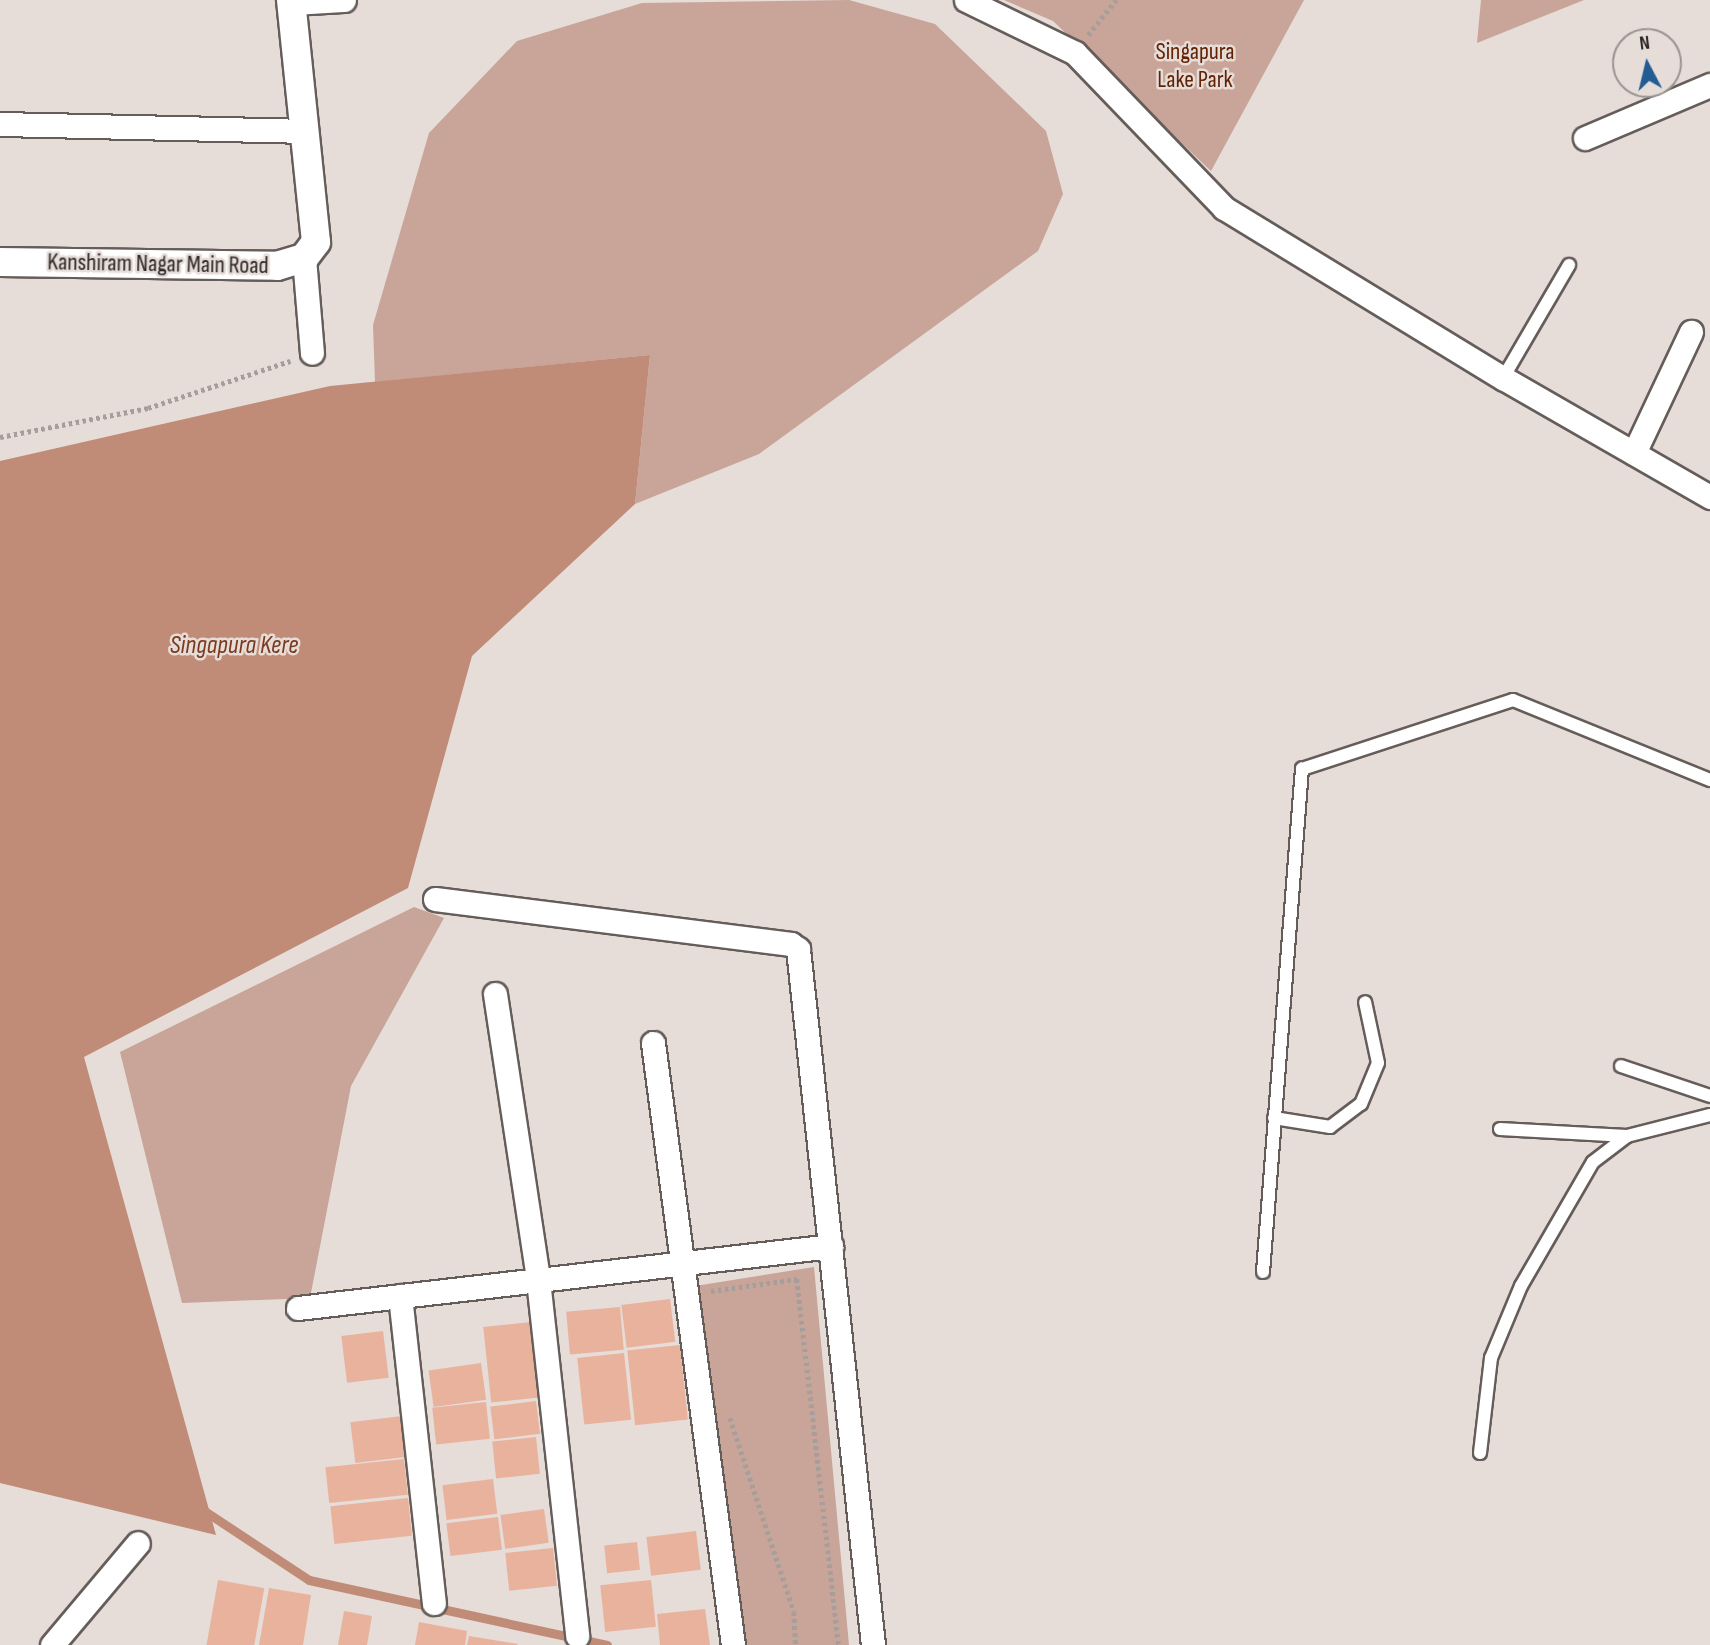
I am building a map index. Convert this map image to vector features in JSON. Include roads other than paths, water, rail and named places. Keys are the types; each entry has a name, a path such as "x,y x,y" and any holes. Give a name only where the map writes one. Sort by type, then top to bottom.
{"street":[{"path":"292,1 344,0"},
{"path":"967,0 1075,52 1224,208 1503,378 1710,497"},
{"name":"Kanshiram Nagar Main Road","path":"0,262 277,267 304,258 316,242 292,1"},
{"path":"1586,138 1710,85"},
{"path":"0,124 305,131"},
{"path":"304,258 312,353"},
{"path":"1634,453 1691,332"},
{"path":"435,900 791,944 798,949 873,1645"},
{"path":"495,994 538,1280 577,1636"},
{"path":"653,1043 733,1645"},
{"path":"298,1308 831,1246"},
{"path":"400,1296 434,1602"},
{"path":"52,1645 138,1543"}],"lane":[{"path":"1503,378 1569,265"},
{"path":"1263,1272 1302,769 1513,700 1710,780"},
{"path":"1275,1118 1330,1127 1361,1104 1378,1063 1365,1002"},
{"path":"1620,1066 1710,1096"},
{"path":"1500,1129 1627,1136 1710,1115"},
{"path":"1480,1453 1491,1358 1521,1286 1593,1162 1627,1136"}],"water":[{"name":"Singapura Kere","path":"650,355 635,504 472,656 408,888 84,1057 216,1535 0,1483 0,461 330,386"}],"waterway":[{"path":"203,1510 309,1580 607,1645"}],"park label":[{"name":"Singapura Lake Park","path":"1195,66"}]}
